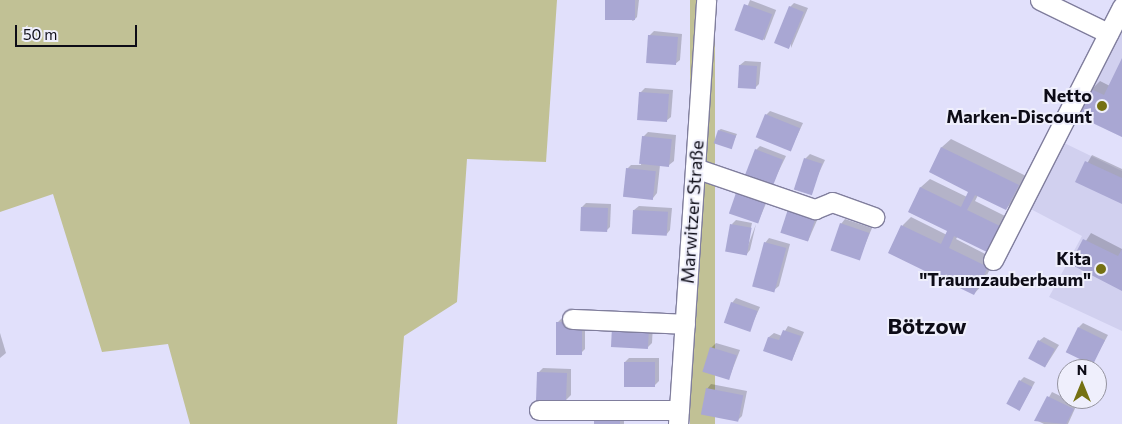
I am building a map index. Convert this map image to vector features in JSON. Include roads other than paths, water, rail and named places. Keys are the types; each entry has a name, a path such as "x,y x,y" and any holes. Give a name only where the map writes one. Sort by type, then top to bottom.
{"street":[{"name":"Marwitzer Straße","path":"679,417 706,0"},
{"path":"1040,0 1108,33"},
{"path":"993,260 1122,7"},
{"path":"695,168 815,209 832,202 874,217"},
{"path":"572,319 685,324"},
{"path":"539,410 679,417"}],"place":[{"name":"Netto Marken-Discount","path":"1102,106"},
{"name":"Kita \"Traumzauberbaum\"","path":"1101,269"}],"district":[{"name":"Bötzow","path":"927,326"}]}
